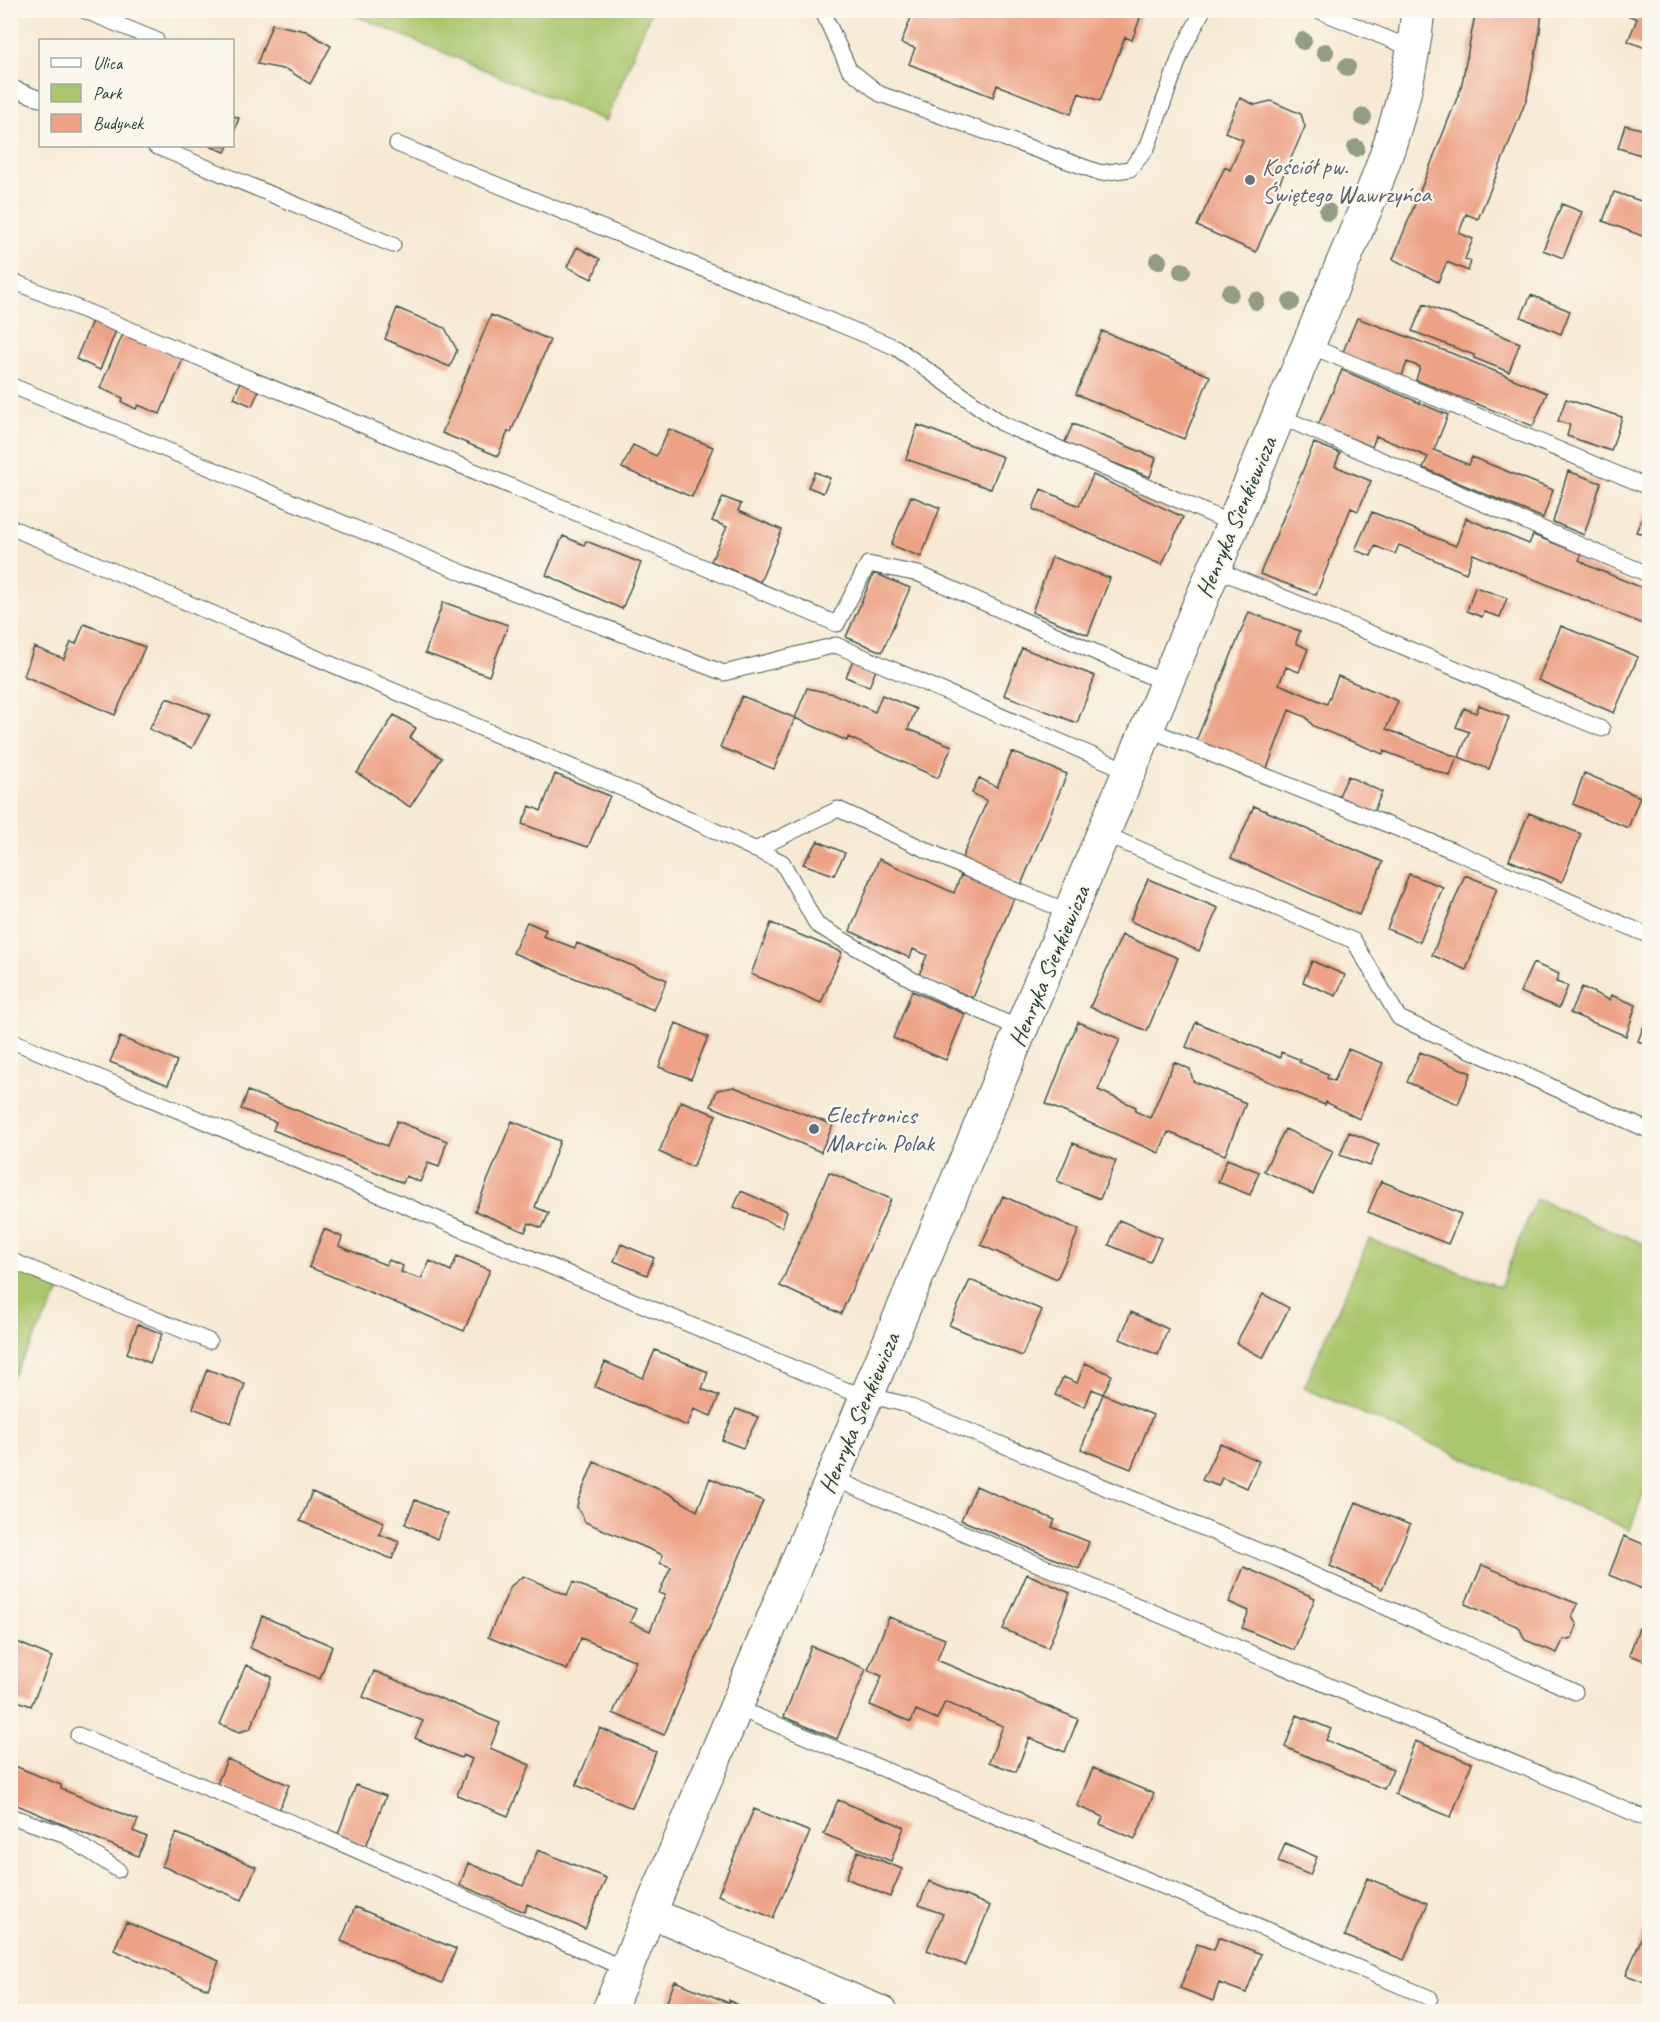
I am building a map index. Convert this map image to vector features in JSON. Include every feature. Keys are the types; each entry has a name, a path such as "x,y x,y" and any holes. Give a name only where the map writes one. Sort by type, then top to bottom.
{"street":[{"name":"Henryka Sienkiewicza","path":"608,2012 1131,772 1392,140 1409,78 1418,10"},
{"path":"649,1912 883,2012"}],"lane":[{"path":"83,10 154,39"},
{"path":"822,10 849,69 880,94 1101,173 1130,169 1147,148 1182,51 1203,10"},
{"path":"1317,10 1413,49"},
{"path":"10,87 39,99"},
{"path":"397,144 895,347 1003,424 1233,524"},
{"path":"158,147 393,244"},
{"path":"10,279 593,520 837,624 868,564 919,574 1167,684"},
{"path":"1308,345 1646,486"},
{"path":"10,385 455,569 724,673 836,645 1131,772"},
{"path":"1279,416 1650,575"},
{"path":"10,527 640,796 782,862 818,925 913,980 1022,1030"},
{"path":"1215,569 1602,729"},
{"path":"1148,729 1454,851 1650,936"},
{"path":"755,850 838,809 991,880 1071,913"},
{"path":"1104,834 1354,941 1399,1018 1650,1131"},
{"path":"10,1040 846,1390 904,1404 1278,1559 1575,1692"},
{"path":"10,1260 209,1341"},
{"path":"832,1478 1650,1820"},
{"path":"735,1707 1430,1998"},
{"path":"78,1735 322,1835 625,1969"},
{"path":"10,1816 63,1834 118,1869"}],"green space":[{"path":"345,11 651,11 606,121"},
{"path":"1536,1199 1649,1246 1649,1478 1630,1530 1304,1388 1369,1239 1500,1287"},
{"path":"11,1261 64,1284 11,1379"}],"building":[{"path":"902,10 1143,10 1132,40 1125,37 1100,101 1079,93 1071,114 997,85 993,97 909,64 915,48 901,43 912,15"},
{"path":"1476,10 1542,10 1540,31 1527,98 1496,176 1478,219 1466,214 1459,233 1473,239 1465,259 1471,261 1468,271 1447,262 1438,282 1393,259 1461,88"},
{"path":"1616,10 1650,10 1650,50 1628,41 1637,19"},
{"path":"272,24 306,31 331,46 310,84 288,70 257,64"},
{"name":"Kościół pw. Świętego Wawrzyńca","path":"1240,98 1255,105 1271,101 1301,114 1305,127 1276,191 1281,193 1256,252 1197,226 1225,167 1230,170 1243,140 1225,132"},
{"path":"234,116 239,118 234,132"},
{"path":"1625,125 1650,131 1641,155 1618,148"},
{"path":"212,147 228,147 225,152"},
{"path":"1650,189 1650,239 1603,221 1614,192 1644,202"},
{"path":"1562,204 1582,212 1563,258 1543,250"},
{"path":"577,247 600,259 592,279 567,267"},
{"path":"1531,295 1570,311 1561,334 1521,317"},
{"path":"1424,304 1520,343 1509,372 1474,358 1474,355 1412,331"},
{"path":"397,308 445,328 457,350 450,367 385,339"},
{"path":"491,315 550,340 511,432 508,431 498,456 442,433"},
{"path":"1357,318 1451,353 1547,393 1533,426 1416,380 1420,367 1407,362 1402,376 1342,354"},
{"path":"92,321 116,331 100,370 76,359"},
{"path":"1102,331 1210,376 1184,439 1076,394"},
{"path":"123,334 183,359 160,414 138,405 136,409 122,402 123,398 100,388"},
{"path":"1342,370 1448,415 1434,450 1469,465 1472,457 1553,490 1543,518 1423,468 1428,457 1376,436 1372,447 1318,425"},
{"path":"240,383 259,390 252,406 234,398"},
{"path":"1566,399 1622,417 1611,451 1567,436 1570,425 1558,421"},
{"path":"1073,424 1156,458 1150,477 1064,444"},
{"path":"918,425 1003,457 991,489 906,459"},
{"path":"669,429 713,447 692,497 622,468 633,445 656,456"},
{"path":"1314,443 1340,453 1335,466 1371,481 1358,511 1351,508 1316,595 1260,574"},
{"path":"1568,471 1601,483 1584,535 1553,522"},
{"path":"815,472 830,478 823,493 808,487"},
{"path":"1093,475 1183,517 1162,565 1033,509 1041,489 1079,506"},
{"path":"911,496 940,508 921,557 891,545"},
{"path":"723,497 741,504 738,511 782,530 760,582 711,561 727,527 712,521"},
{"path":"1647,507 1650,508 1650,536 1636,532"},
{"path":"1372,512 1456,546 1466,518 1529,544 1533,535 1582,554 1579,560 1589,566 1650,591 1650,627 1473,554 1466,573 1399,545 1395,554 1375,546 1371,556 1355,550"},
{"path":"563,536 584,545 586,541 641,563 622,609 546,575"},
{"path":"1650,544 1650,561 1643,558"},
{"path":"1052,557 1110,578 1088,635 1032,612"},
{"path":"874,573 910,588 882,652 846,637"},
{"path":"1475,587 1507,598 1500,617 1484,612 1482,617 1467,611"},
{"path":"443,602 508,625 489,676 425,653"},
{"path":"1249,612 1300,631 1296,643 1308,649 1299,672 1286,667 1279,684 1327,704 1338,676 1398,701 1386,729 1457,757 1450,776 1384,751 1383,754 1313,726 1306,717 1289,710 1266,771 1196,741"},
{"path":"84,624 145,647 115,715 24,676 34,647 64,659 71,642 76,644"},
{"path":"1561,626 1638,657 1614,713 1538,680"},
{"path":"1022,648 1095,676 1077,723 1004,695"},
{"path":"853,660 876,670 869,687 846,677"},
{"path":"807,688 834,694 875,712 882,695 916,709 908,729 952,746 938,778 848,737 847,741 795,718"},
{"path":"742,696 795,718 774,769 720,747"},
{"path":"167,698 210,715 192,748 149,729"},
{"path":"1479,705 1509,717 1489,769 1459,757 1469,732 1456,727 1464,708 1476,713"},
{"path":"394,715 416,728 410,738 442,758 410,807 357,773"},
{"path":"1012,752 1067,774 1021,885 961,860 987,801 972,793 979,778 997,787"},
{"path":"1584,773 1640,797 1628,828 1573,804"},
{"path":"555,774 610,796 588,847 522,824 530,806 541,811"},
{"path":"1348,776 1382,792 1372,815 1337,800"},
{"path":"1254,806 1383,862 1359,915 1231,858"},
{"path":"1529,813 1581,834 1562,882 1509,860"},
{"path":"818,841 845,853 834,875 803,864"},
{"path":"879,859 954,893 961,875 1014,898 973,998 919,975 927,955 913,949 910,958 850,931"},
{"path":"1409,874 1443,887 1420,942 1387,929"},
{"path":"1465,875 1497,888 1466,970 1432,955"},
{"path":"1148,879 1218,908 1199,951 1130,921"},
{"path":"527,922 546,930 543,936 575,948 577,943 667,980 654,1010 513,953"},
{"path":"771,923 842,952 821,1003 751,974"},
{"path":"1122,935 1178,958 1147,1031 1090,1007"},
{"path":"1312,961 1345,975 1336,996 1303,982"},
{"path":"1533,963 1559,974 1556,982 1568,986 1559,1008 1520,992"},
{"path":"1582,987 1609,1000 1611,995 1636,1005 1626,1036 1570,1013"},
{"path":"912,991 965,1014 946,1060 893,1038"},
{"path":"1650,1012 1650,1046 1638,1041"},
{"path":"1078,1022 1120,1039 1098,1090 1136,1107 1135,1111 1150,1118 1174,1062 1190,1069 1193,1081 1246,1103 1225,1155 1168,1132 1159,1153 1046,1104"},
{"path":"1196,1022 1280,1058 1281,1052 1301,1060 1299,1062 1328,1074 1327,1078 1334,1081 1348,1049 1383,1063 1359,1119 1326,1102 1325,1105 1186,1047"},
{"path":"676,1023 708,1037 691,1079 659,1067"},
{"path":"120,1037 177,1061 168,1085 110,1062"},
{"path":"1420,1052 1471,1073 1458,1104 1407,1082"},
{"path":"734,1087 833,1125 821,1152 711,1106 717,1090"},
{"path":"248,1091 387,1146 397,1121 447,1141 439,1167 428,1163 420,1182 406,1176 403,1183 273,1130 276,1122 241,1109"},
{"path":"681,1101 716,1115 693,1167 659,1152"},
{"path":"512,1121 560,1141 535,1207 549,1213 542,1228 529,1223 525,1232 475,1211"},
{"path":"1285,1129 1333,1151 1313,1194 1264,1171"},
{"path":"1349,1132 1379,1144 1370,1166 1340,1155"},
{"path":"1073,1143 1116,1161 1100,1199 1057,1181"},
{"path":"1227,1159 1259,1172 1250,1195 1218,1182"},
{"path":"829,1172 891,1199 841,1314 780,1286"},
{"path":"1381,1181 1461,1214 1448,1244 1368,1212"},
{"path":"741,1191 787,1211 782,1227 734,1207"},
{"path":"1003,1196 1079,1230 1057,1279 981,1245"},
{"path":"1119,1220 1161,1238 1150,1262 1109,1245"},
{"path":"324,1229 342,1237 339,1246 386,1265 389,1260 403,1266 401,1272 421,1279 430,1261 451,1271 457,1256 490,1270 464,1331 309,1267"},
{"path":"621,1244 654,1258 647,1275 614,1261"},
{"path":"970,1280 1042,1310 1022,1356 949,1325"},
{"path":"1263,1294 1289,1308 1263,1358 1236,1343"},
{"path":"1131,1312 1168,1329 1158,1355 1120,1339"},
{"path":"138,1324 162,1334 150,1363 127,1353"},
{"path":"655,1350 708,1372 702,1389 719,1396 711,1416 694,1409 687,1426 595,1387 605,1362 643,1378"},
{"path":"1085,1363 1112,1375 1103,1394 1092,1389 1085,1407 1055,1395 1063,1377 1077,1383"},
{"path":"207,1369 245,1384 231,1423 193,1408"},
{"path":"1103,1394 1153,1415 1131,1469 1081,1449"},
{"path":"736,1409 758,1417 743,1448 722,1440"},
{"path":"1220,1443 1259,1461 1247,1488 1222,1478 1218,1486 1202,1480"},
{"path":"594,1462 670,1494 697,1511 710,1478 763,1501 664,1735 613,1713 636,1661 581,1638 567,1670 488,1637 511,1586 523,1576 567,1595 573,1582 636,1609 630,1622 650,1631 665,1595 659,1593 671,1567 660,1563 663,1555 585,1522 577,1507"},
{"path":"976,1486 1055,1520 1052,1527 1089,1542 1079,1569 961,1520"},
{"path":"312,1492 384,1522 379,1534 399,1542 392,1559 300,1521"},
{"path":"415,1500 447,1514 437,1539 405,1524"},
{"path":"1356,1502 1410,1525 1382,1589 1330,1566"},
{"path":"1624,1536 1650,1547 1647,1591 1609,1575"},
{"path":"1482,1565 1578,1604 1572,1617 1577,1625 1572,1638 1563,1640 1557,1653 1525,1640 1519,1627 1465,1604"},
{"path":"1244,1567 1315,1598 1294,1650 1242,1628 1249,1611 1229,1602"},
{"path":"1027,1574 1070,1593 1048,1648 1003,1629"},
{"path":"262,1616 332,1646 320,1679 250,1648"},
{"path":"889,1617 945,1639 937,1660 1078,1719 1065,1752 1029,1738 1016,1772 989,1762 1003,1726 945,1702 937,1719 916,1710 911,1722 870,1705 882,1676 868,1670"},
{"path":"1639,1628 1650,1632 1649,1662 1629,1655"},
{"path":"10,1639 52,1657 31,1706 10,1698"},
{"path":"811,1646 866,1669 837,1739 784,1717"},
{"path":"246,1665 272,1677 250,1729 239,1732 220,1724"},
{"path":"374,1671 500,1723 490,1748 530,1765 508,1816 457,1795 472,1759 463,1755 461,1758 415,1738 423,1721 363,1697"},
{"path":"1297,1715 1331,1729 1326,1740 1393,1769 1384,1789 1285,1747"},
{"path":"600,1728 656,1752 632,1808 576,1785"},
{"path":"1415,1741 1472,1763 1451,1817 1395,1794"},
{"path":"227,1759 289,1785 279,1810 217,1784"},
{"path":"10,1764 61,1785 61,1789 138,1820 133,1831 147,1837 138,1856 10,1802"},
{"path":"1093,1768 1154,1794 1135,1839 1100,1824 1103,1817 1077,1806"},
{"path":"356,1785 386,1796 366,1846 338,1834"},
{"path":"838,1800 904,1827 891,1861 824,1834"},
{"path":"754,1809 810,1832 773,1918 718,1895"},
{"path":"176,1833 256,1867 242,1900 162,1866"},
{"path":"1285,1843 1317,1857 1310,1875 1278,1862"},
{"path":"538,1850 606,1878 585,1929 527,1904 525,1912 460,1885 468,1863 523,1886"},
{"path":"858,1851 902,1869 890,1897 846,1878"},
{"path":"1367,1878 1428,1903 1404,1960 1345,1936"},
{"path":"929,1881 990,1906 965,1965 927,1950 943,1914 919,1905"},
{"path":"355,1907 456,1949 442,1983 341,1941"},
{"path":"126,1922 219,1961 208,1989 114,1950"},
{"path":"1646,1927 1650,1929 1650,1984 1626,1975"},
{"path":"1219,1937 1261,1954 1246,1993 1219,1983 1213,2001 1180,1988 1197,1944 1214,1950"},
{"path":"675,1981 729,2003 729,2000 749,2012 663,2012"},
{"path":"243,2004 261,2012 240,2012"}],"place":[{"name":"Kościół pw. Świętego Wawrzyńca","path":"1250,180"},
{"name":"Electronics Marcin Polak","path":"814,1129"}]}
